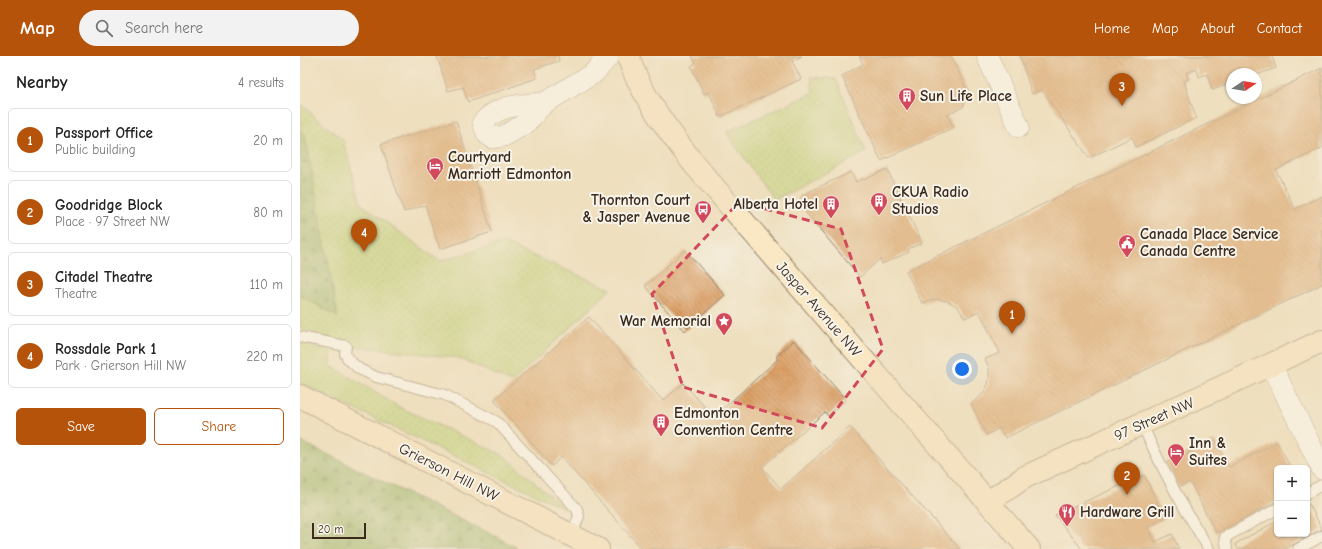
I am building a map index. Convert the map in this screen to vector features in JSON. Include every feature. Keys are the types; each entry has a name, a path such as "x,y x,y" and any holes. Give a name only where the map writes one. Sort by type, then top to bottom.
{"main road":[{"name":"Jasper Avenue NW","path":"628,56 631,65 653,106 674,138 694,164 1029,549"},
{"name":"97 Street NW","path":"988,502 1025,477 1322,341"},
{"name":"Grierson Hill NW","path":"300,396 598,549"}],"street":[{"path":"544,103 594,72 609,56"},
{"path":"987,56 1020,127"},
{"path":"1271,365 1322,469"}],"lane":[{"path":"300,336 346,346 345,354 348,359 359,369 376,377 445,395 497,422 577,509 579,516 572,535"},
{"path":"1142,424 1157,458 1186,513 1210,549"},
{"path":"1310,491 1322,485"},
{"path":"1227,549 1225,537 1274,511"},
{"path":"1298,549 1322,536"}],"highlighted area":[{"path":"739,202 841,229 883,349 822,428 683,387 652,294"}],"green space":[{"path":"811,77 836,79 866,152 774,200 726,132 813,93"},
{"path":"300,104 343,140 361,204 440,261 503,243 611,289 512,382 459,358 353,346 300,329"},
{"path":"300,130 305,135 338,317 300,295"},
{"path":"300,343 331,351 331,366 401,408 503,455 566,509 300,383"},
{"path":"300,441 497,537 519,549 300,549"}],"building":[{"path":"437,56 558,56 559,61 534,69 537,78 468,102 463,87 448,91"},
{"path":"692,56 802,56 792,61 801,79 720,117 709,92 704,94 691,66 696,63"},
{"name":"Sun Life Place","path":"859,56 951,56 970,96 966,98 963,107 947,115 954,127 881,161 842,76 863,64"},
{"path":"1020,56 1272,56 1276,68 1262,73 1262,68 1226,68 1226,85 1212,90 1207,74 1199,77 1197,69 1186,73 1188,79 1184,81 1196,118 1136,147 1132,137 1089,158 1042,90 1032,94"},
{"name":"Canada Place Service Canada Centre","path":"1322,68 1322,148 1276,170 1295,209 1322,196 1322,284 1005,438 1000,428 986,435 971,404 983,394 988,384 989,368 985,359 1000,353 979,311 965,318 957,306 947,301 936,299 922,303 906,271 1248,104 1262,104 1262,97"},
{"name":"Courtyard Marriott Edmonton","path":"456,121 492,232 440,249 425,205 404,212 381,144"},
{"path":"887,169 922,243 908,249 909,252 882,264 880,259 860,277 801,207 800,199 802,195 851,172 856,182 863,179 864,180"},
{"path":"685,250 725,295 685,331 645,286"},
{"name":"Edmonton Convention Centre","path":"589,317 663,401 683,383 714,417 778,359 776,357 794,340 846,400 828,416 825,412 762,467 781,489 850,427 960,549 642,549 561,457 552,466 494,400"},
{"path":"1215,440 1229,467 1277,442 1289,465 1274,465 1274,503 1216,533 1190,482 1178,487 1166,463"},
{"path":"1144,475 1165,518 1148,527 1155,542 1172,534 1179,549 1082,549 1055,515"},
{"path":"1310,506 1322,529 1310,535"},
{"path":"1274,523 1274,537 1307,537 1285,549 1238,549 1235,544"}],"place":[{"name":"Citadel Theatre","path":"1122,106"},
{"name":"Sun Life Place","path":"907,111"},
{"name":"Courtyard Marriott Edmonton","path":"435,181"},
{"name":"CKUA Radio Studios","path":"879,216"},
{"name":"Alberta Hotel","path":"831,219"},
{"name":"Thornton Court & Jasper Avenue","path":"703,224"},
{"name":"Rossdale Park 1","path":"364,252"},
{"name":"Canada Place Service Canada Centre","path":"1127,258"},
{"name":"Passport Office","path":"1012,334"},
{"name":"War Memorial","path":"724,336"},
{"name":"Edmonton Convention Centre","path":"661,437"},
{"name":"Inn & Suites","path":"1176,467"},
{"name":"Goodridge Block","path":"1127,495"},
{"name":"Hardware Grill","path":"1067,527"}]}
